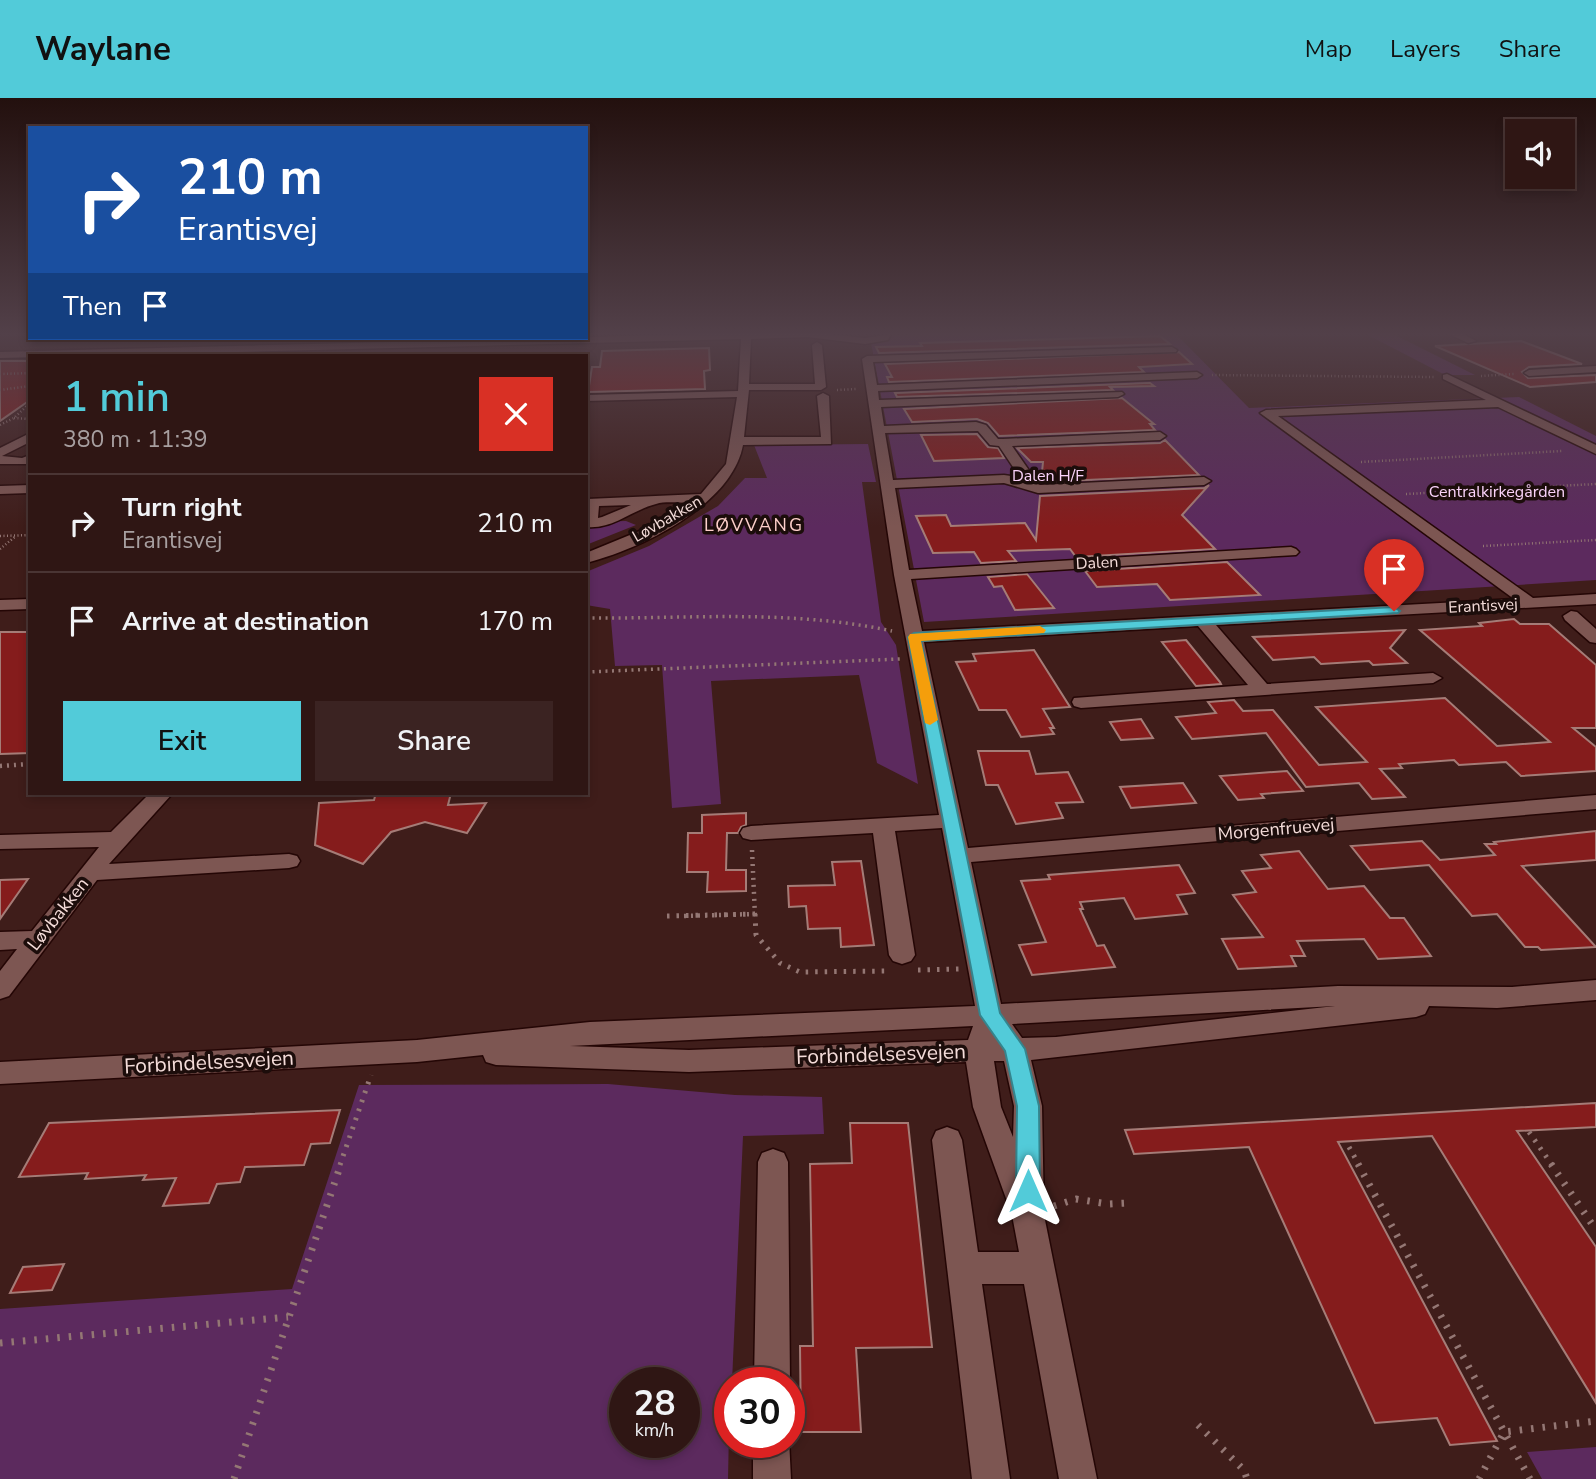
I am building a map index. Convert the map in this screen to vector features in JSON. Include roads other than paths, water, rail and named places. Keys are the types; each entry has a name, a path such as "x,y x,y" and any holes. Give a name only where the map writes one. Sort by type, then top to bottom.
{"street":[{"name":"Løvbakken","path":"588,557 639,537 704,498 722,481 733,462 741,398"},
{"path":"737,441 827,441 823,398"},
{"path":"873,398 902,575 990,1015 1015,1049 1028,1106 1028,1215"},
{"path":"874,404 1010,398"},
{"path":"1495,398 1596,449"},
{"path":"1503,402 1266,413 1530,603"},
{"path":"880,430 976,426 982,428 994,442 1003,443 1160,436"},
{"path":"0,453 26,441"},
{"path":"1003,443 1026,476 1021,482"},
{"path":"0,460 28,460"},
{"path":"1,490 19,470"},
{"path":"889,484 1004,479 1038,489 1204,481"},
{"path":"1,490 28,489"},
{"path":"653,500 704,498"},
{"name":"Dalen","path":"902,575 1291,552"},
{"name":"Erantisvej","path":"916,648 1203,621 1596,599"},
{"path":"0,605 28,604"},
{"path":"1571,616 1596,638"},
{"path":"1203,621 1262,690"},
{"path":"1082,702 1433,678"},
{"name":"Løvbakken","path":"0,989 117,839 160,795"},
{"name":"Morgenfruevej","path":"957,856 1596,802"},
{"path":"751,833 950,821"},
{"path":"883,825 903,965"},
{"path":"0,842 117,839"},
{"path":"91,873 289,862"},
{"path":"0,941 38,939"},
{"name":"Forbindelsesvejen","path":"418,1051 689,1061 978,1051 1134,1041 1509,996 1596,990"},
{"name":"Forbindelsesvejen","path":"0,1073 418,1051 590,1033 1338,996 1509,996"},
{"path":"990,1015 978,1051 987,1107 1028,1215 1078,1479"},
{"path":"947,1140 991,1479"},
{"path":"772,1367 774,1162"},
{"path":"963,1268 1038,1268"},
{"path":"772,1458 772,1479"}],"district":[{"name":"LØVVANG","path":"754,525"}],"park label":[{"name":"Dalen H/F","path":"1048,476"},
{"name":"Centralkirkegården","path":"1497,492"}]}
